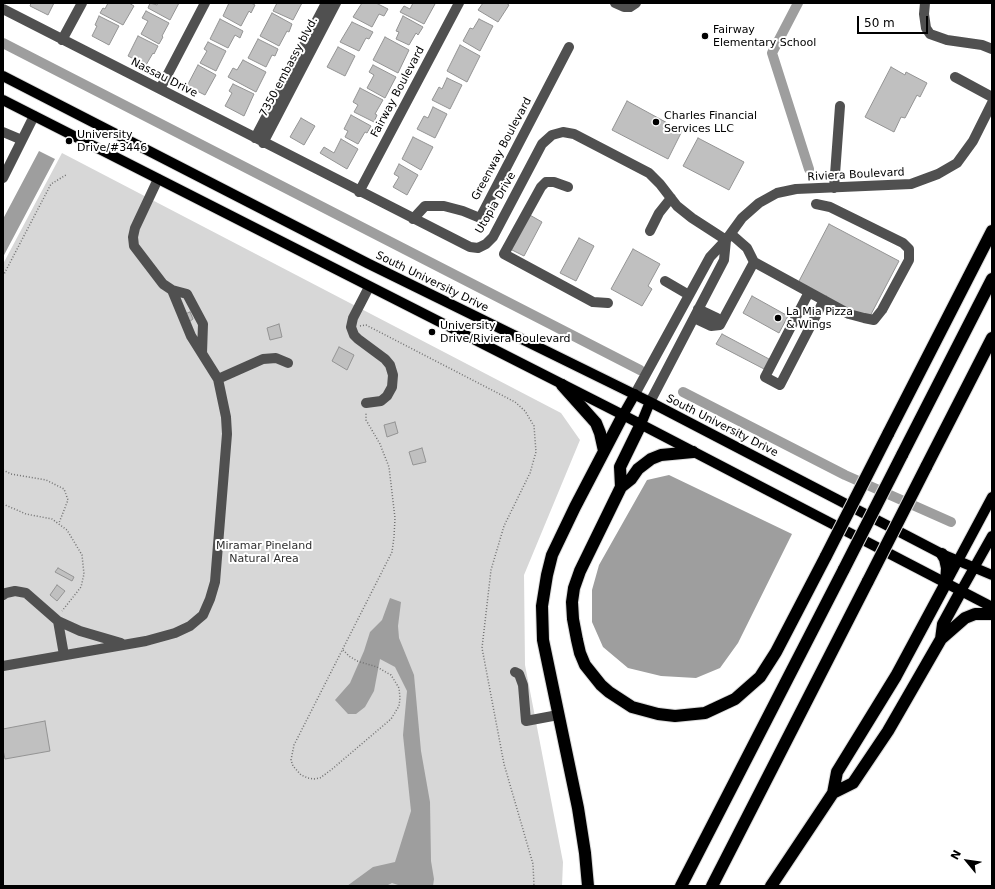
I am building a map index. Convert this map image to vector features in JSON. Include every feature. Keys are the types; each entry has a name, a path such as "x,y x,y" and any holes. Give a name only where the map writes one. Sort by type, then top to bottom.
{"highway":[{"path":"693,452 661,455 651,459 638,469 631,479 621,487 580,571 574,588 572,602 573,619 580,653 585,665 601,685 632,707 643,711 675,716 705,713 735,699 760,677 776,652 826,556 992,231"},
{"path":"681,886 992,279"},
{"path":"712,886 992,338"},
{"path":"562,384 596,423 604,451"},
{"path":"588,886 585,853 578,808 543,640 542,606 552,555 623,415"},
{"path":"621,487 620,467 641,424"},
{"path":"771,886 833,792 837,772 896,676 946,583 947,568 942,554"},
{"path":"941,639 943,624 961,591"},
{"path":"833,792 853,783 894,721 941,639 965,618 974,614 992,614"}],"main road":[{"name":"South University Drive","path":"3,76 367,263 635,394 942,554 975,566 992,575"},
{"path":"3,100 641,424 992,607"},
{"path":"623,415 635,394"},
{"path":"641,424 650,402"},
{"path":"946,583 992,497"},
{"path":"961,591 992,536"}],"street":[{"path":"3,9 62,40 82,3"},
{"path":"160,89 205,3"},
{"path":"259,140 326,3"},
{"name":"7350 embassy blvd.","path":"259,140 336,3"},
{"name":"Fairway Boulevard","path":"359,192 459,3"},
{"path":"615,3 624,7 630,7 636,3"},
{"path":"925,3 924,14 926,28 930,34 947,40 982,45 992,50"},
{"name":"Nassau Drive","path":"62,40 259,140"},
{"name":"Greenway Boulevard","path":"413,219 425,206 444,206 463,211 480,218 570,47"},
{"path":"955,78 992,97"},
{"name":"Riviera Boulevard","path":"635,394 710,257 728,237 742,218 759,203 777,193 796,190 911,184 938,174 957,163 973,141 992,103"},
{"path":"834,188 840,106"},
{"path":"3,178 34,116"},
{"path":"3,132 22,140"},
{"name":"Utopia Drive","path":"259,140 470,248 478,248 486,244 492,237 542,144 552,135 563,132 574,134 649,173 677,206 692,218 747,248 754,262"},
{"path":"158,179 135,228 133,237 134,246 163,284 172,290 187,294 203,324 202,353"},
{"path":"568,187 554,182 546,182 541,187 504,254 593,302 608,303"},
{"path":"650,231 659,213 671,198"},
{"path":"696,313 711,326 720,325 754,262 849,314 874,320 882,310 909,260 909,250 903,243 830,206 816,204"},
{"name":"Riviera Boulevard","path":"650,402 724,260 728,237"},
{"path":"665,281 689,295"},
{"path":"366,403 381,401 387,396 392,387 393,375 390,365 358,339 354,335 351,327 353,318 369,286"},
{"path":"3,666 125,644 175,633 185,628 203,615 215,582 227,434 226,417 218,379 191,336 172,290"},
{"path":"809,292 765,377 780,385 824,300"},
{"path":"218,379 263,359 276,358 288,362"},
{"path":"3,596 6,593 15,591 26,593 57,620 80,632 125,644"},
{"path":"57,620 64,655"},
{"path":"515,672 519,674 523,685 526,720 558,715"}],"path":[{"path":"3,276 51,184 66,175"},
{"path":"351,327 366,325 515,402 525,411 534,426 536,452 530,473 504,526 491,570 482,648 504,764 533,864 534,886"},
{"path":"343,650 357,661 385,671 391,675 399,688 399,706 391,719 332,770 320,778 314,779 302,775 296,771 291,760 294,744 392,552 395,518 389,467 380,444 366,420 366,403"},
{"path":"3,470 11,474 46,480 64,489 68,500 58,524"},
{"path":"3,504 26,514 52,519 67,530 82,555 84,574 81,588 57,620"}],"green space":[{"name":"Miramar Pineland Natural Area","path":"62,153 561,413 580,440 524,575 525,665 563,862 562,886 3,886 3,264"}],"shaded area":[{"path":"39,151 55,159 3,257 3,219"},
{"path":"669,475 792,534 738,643 720,668 696,678 661,676 628,668 603,647 592,622 592,590 599,565 647,480"},
{"path":"390,598 401,602 398,626 399,638 414,675 421,751 430,802 431,861 434,879 433,886 401,886 392,883 386,886 347,886 373,867 395,862 411,811 403,735 407,691 395,667 380,659 374,691 365,707 356,714 348,714 335,700 350,683 364,651 370,632 382,620"}],"building":[{"path":"31,3 54,3 48,15 30,6"},
{"path":"108,3 129,3 134,6 123,25 100,13 103,8 105,9"},
{"path":"150,3 157,5 158,3 179,3 170,20 148,8"},
{"path":"229,3 251,3 255,5 251,13 249,11 241,26 223,16"},
{"path":"277,3 302,3 293,20 273,11"},
{"path":"362,3 376,3 388,9 384,16 379,14 372,27 353,17"},
{"path":"413,3 435,4 424,24 400,12 404,6 410,9"},
{"path":"483,3 506,3 509,5 498,22 478,10"},
{"path":"146,11 169,23 159,44 141,34 148,21 142,18"},
{"path":"272,13 292,24 289,32 287,31 279,46 260,36"},
{"path":"99,16 119,26 109,45 92,36 97,26 95,25"},
{"path":"403,16 423,27 418,35 416,33 409,45 396,39 399,32 396,31"},
{"path":"220,19 243,31 240,38 235,35 228,48 210,39"},
{"path":"479,19 493,26 480,51 463,41 470,28 473,29"},
{"path":"352,22 373,32 369,39 366,38 359,51 340,42"},
{"path":"138,36 158,46 146,65 128,56"},
{"path":"385,37 409,50 398,73 373,60"},
{"path":"258,39 278,49 275,56 272,55 266,67 248,58"},
{"path":"208,42 226,51 216,71 200,63 207,51 204,49"},
{"path":"460,45 480,56 467,82 447,71"},
{"path":"338,47 355,56 345,76 327,67"},
{"path":"243,60 266,72 256,92 228,77 233,68 237,70"},
{"path":"198,65 216,75 205,95 187,86"},
{"path":"373,65 396,77 385,98 367,88 374,75 369,72"},
{"path":"891,67 905,75 906,72 927,83 920,97 917,95 905,118 901,117 894,132 865,117"},
{"path":"447,78 462,85 450,109 432,100 439,87 442,89"},
{"path":"233,84 254,94 244,116 225,106 232,93 229,91"},
{"path":"360,88 383,100 375,114 377,115 374,122 354,112 358,105 353,102"},
{"path":"627,101 682,131 668,159 612,130"},
{"path":"433,107 447,114 435,138 417,129 424,116 428,118"},
{"path":"351,115 371,126 367,133 365,132 358,144 345,137 348,131 344,129"},
{"path":"301,118 315,126 304,145 290,137"},
{"path":"413,137 433,147 421,170 402,159"},
{"path":"698,138 744,162 729,190 683,166"},
{"path":"341,139 358,149 347,169 320,153 324,147 334,153"},
{"path":"399,164 418,175 407,195 393,187 399,177 394,174"},
{"path":"528,214 542,222 524,256 510,249"},
{"path":"829,224 899,261 868,320 798,283"},
{"path":"579,238 594,246 576,281 560,273"},
{"path":"633,249 660,264 648,286 652,289 642,306 611,289"},
{"path":"752,296 788,316 779,333 743,313"},
{"path":"190,312 193,319 189,322 185,314"},
{"path":"279,324 282,337 270,340 267,328"},
{"path":"722,334 769,359 764,369 716,344"},
{"path":"339,347 354,355 347,370 332,361"},
{"path":"395,422 398,433 387,437 384,425"},
{"path":"422,448 426,462 413,465 409,452"},
{"path":"58,568 74,577 72,581 55,572"},
{"path":"57,585 65,591 57,601 50,595"},
{"path":"45,721 50,751 5,759 3,750 3,729"}],"waterway":[{"path":"798,3 772,53 809,169"},
{"path":"3,43 640,370"},
{"path":"683,392 845,475 951,522"}],"place":[{"name":"Fairway Elementary School","path":"705,36"},
{"name":"Charles Financial Services LLC","path":"656,122"},
{"name":"University Drive/#3446","path":"69,141"},
{"name":"La Mia Pizza & Wings","path":"778,318"},
{"name":"University Drive/Riviera Boulevard","path":"432,332"}]}
